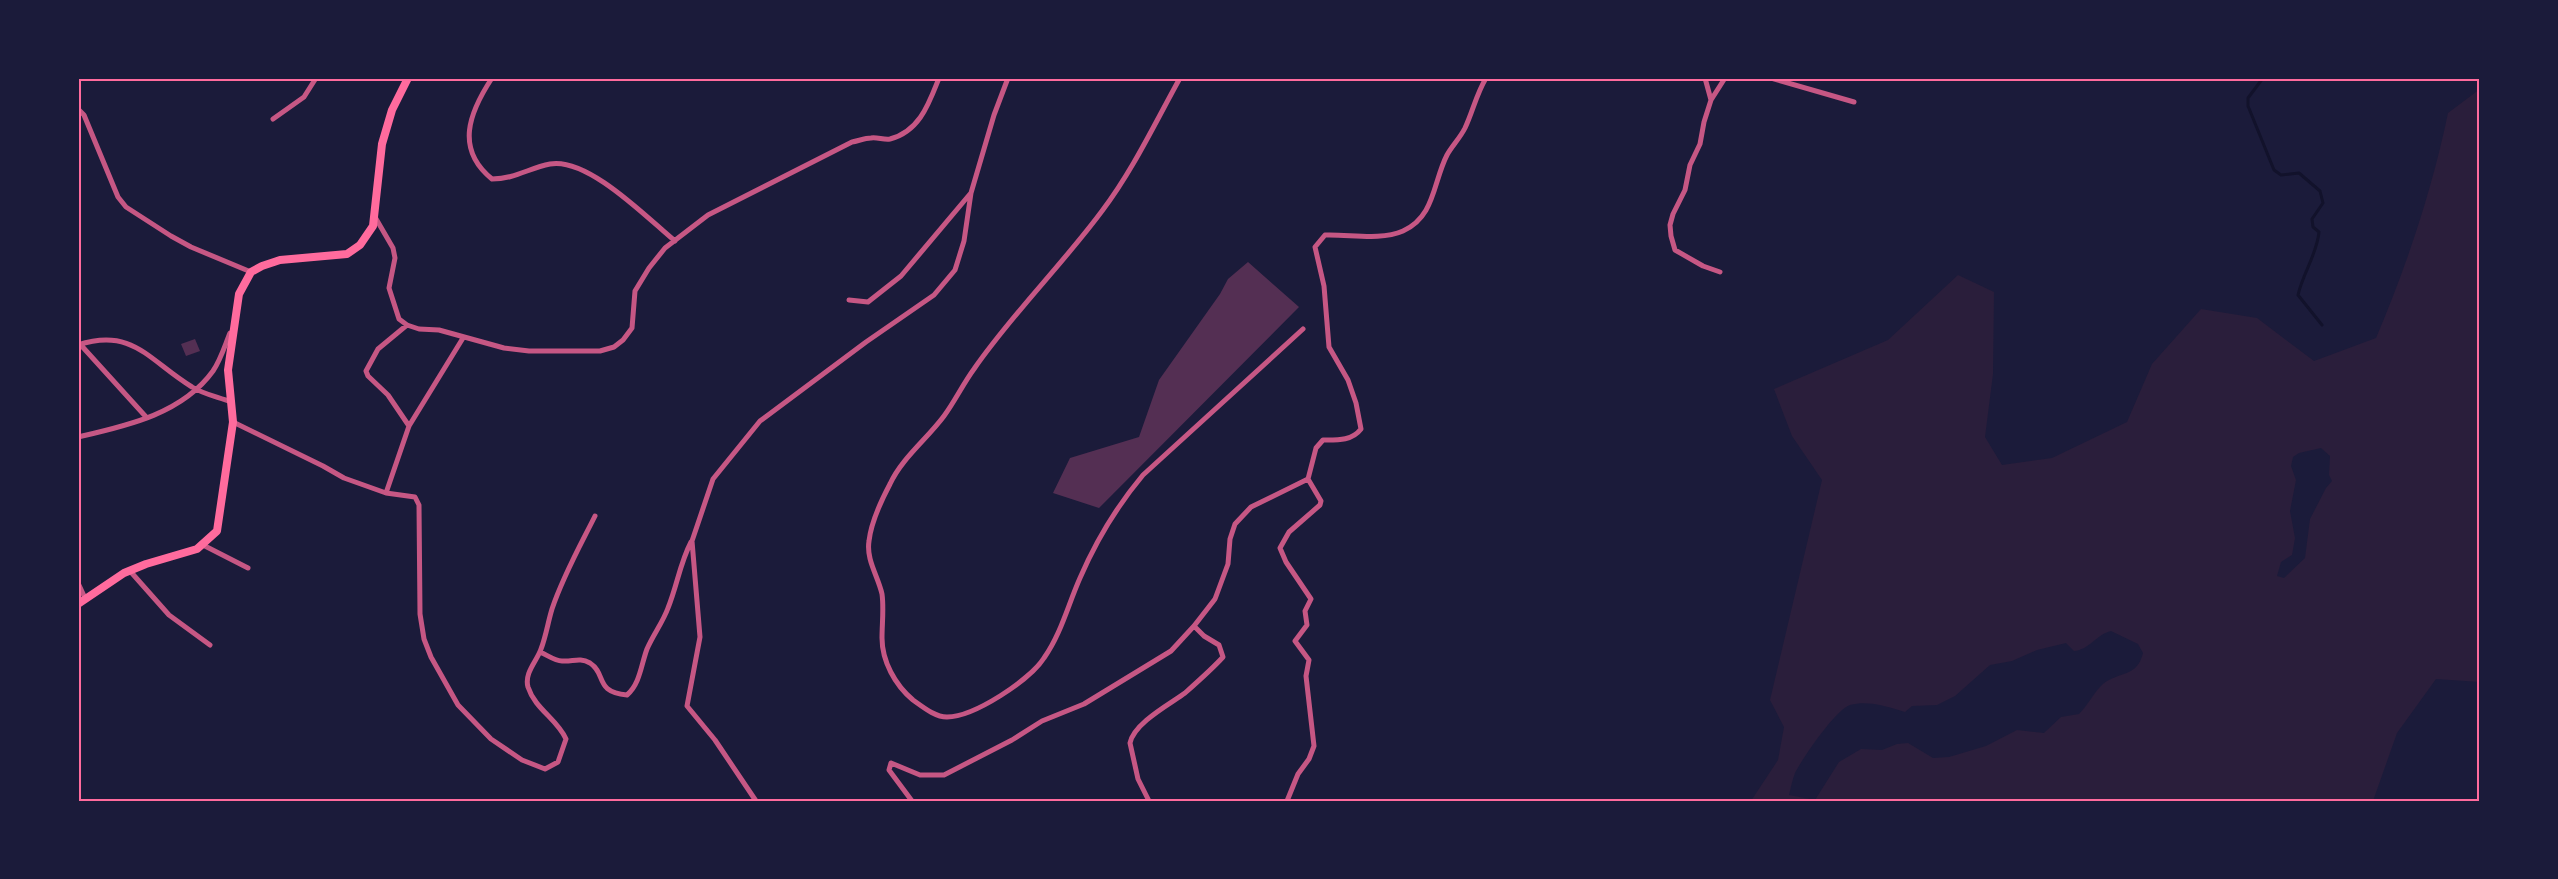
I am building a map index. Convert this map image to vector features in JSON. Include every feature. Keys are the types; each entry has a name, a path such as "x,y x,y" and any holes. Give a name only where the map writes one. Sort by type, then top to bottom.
{"highway":[{"path":"82,601 114,578 146,564 183,555 197,549 217,531 233,422 228,370 232,328 239,294 251,273 280,260 347,254 360,245 375,217 382,144 392,110 408,78"}],"street":[{"path":"273,119 304,97 316,78"},
{"path":"492,78 476,106 468,134 469,145 481,170 492,179 505,179 552,163 578,168 609,184 675,241"},
{"path":"375,217 393,248 395,258 389,288 399,320 419,329 439,330 463,338 529,351 600,351 614,347 632,328 635,291 648,268 675,241 708,215 852,142 870,138 888,139 900,135 926,113 939,78"},
{"path":"540,652 562,661 578,658 589,662 596,668 606,689 617,694 627,695 635,689 647,649 667,612 678,583 681,562 692,541 713,479 760,421 934,295 955,270 964,241 971,193 994,115 1008,78"},
{"path":"1180,78 1130,171 1103,210 986,353 946,414 891,480 869,542 870,561 882,594 882,652 886,664 908,696 932,712 946,717 960,714 991,701 1018,685 1043,660 1055,641 1079,579 1124,498 1143,475 1303,328"},
{"path":"1287,801 1298,774 1309,759 1314,746 1306,676 1309,660 1295,641 1307,625 1305,611 1311,599 1286,562 1280,548 1289,532 1320,505 1321,501 1308,479 1316,448 1323,440 1343,440 1358,433 1361,429 1356,403 1348,380 1329,347 1324,286 1315,247 1325,235 1389,234 1402,231 1419,222 1433,199 1448,155 1465,129 1472,105 1486,78"},
{"path":"1706,78 1712,100"},
{"path":"1720,272 1703,266 1676,250 1670,225 1685,190 1690,165 1700,144 1704,122 1712,100 1725,78"},
{"path":"1771,78 1854,102"},
{"path":"78,109 84,116 118,197 126,207 191,247 251,273"},
{"path":"849,300 868,302 893,284 971,193"},
{"path":"408,325 378,349 366,371 368,376 388,395 409,426"},
{"path":"78,437 133,425 184,398 212,372 232,328"},
{"path":"386,493 409,426 463,338"},
{"path":"147,418 79,344 98,339 119,339 195,389 231,402"},
{"path":"233,422 344,478 386,493 415,497 419,505 420,614 424,639 441,678 458,705 491,738 522,760 545,769 558,762 562,756 566,738 558,726 544,714 528,686 528,673 540,652 552,609 566,574 595,516"},
{"path":"911,800 889,770 891,763 920,775 944,775 1012,740 1042,721 1084,704 1171,651 1215,599 1228,564 1230,539 1235,524 1251,507 1308,479"},
{"path":"692,541 699,637 687,706 715,740 756,801"},
{"path":"201,544 209,551 248,567"},
{"path":"130,571 169,615 210,645"},
{"path":"78,583 82,601"},
{"path":"1149,801 1138,779 1131,737 1152,716 1187,691 1223,657 1219,645 1204,636 1194,626"}],"shaded area":[{"path":"2480,89 2480,682 2436,679 2397,733 2373,801 1751,801 1778,760 1784,727 1770,700 1822,480 1792,436 1774,389 1888,340 1958,275 1994,292 1993,374 1985,437 2002,465 2052,458 2127,422 2152,364 2201,309 2257,318 2314,361 2376,338 2418,227 2448,113","holes":["2321,448 2330,456 2329,475 2332,481 2310,519 2305,558 2284,578 2277,576 2281,562 2292,555 2295,538 2290,511 2296,480 2291,466 2293,457 2299,453","2111,631 2138,644 2143,653 2140,661 2132,670 2103,684 2079,714 2061,717 2044,733 2017,730 1986,746 1949,757 1933,758 1908,743 1897,744 1882,750 1861,749 1839,762 1815,800 1789,795 1795,773 1812,746 1844,708 1850,705 1871,704 1905,712 1912,706 1937,705 1955,696 1990,665 2012,661 2037,650 2066,643 2074,651 2079,650"]}],"building":[{"path":"1248,262 1299,307 1099,508 1053,493 1070,458 1139,437 1159,380 1220,294 1228,279"},
{"path":"195,339 200,351 186,356 181,344"}],"waterway":[{"path":"2263,78 2248,98 2248,106 2274,170 2281,175 2299,173 2320,191 2323,203 2312,219 2313,227 2319,232 2318,240 2298,295 2322,325"}]}
